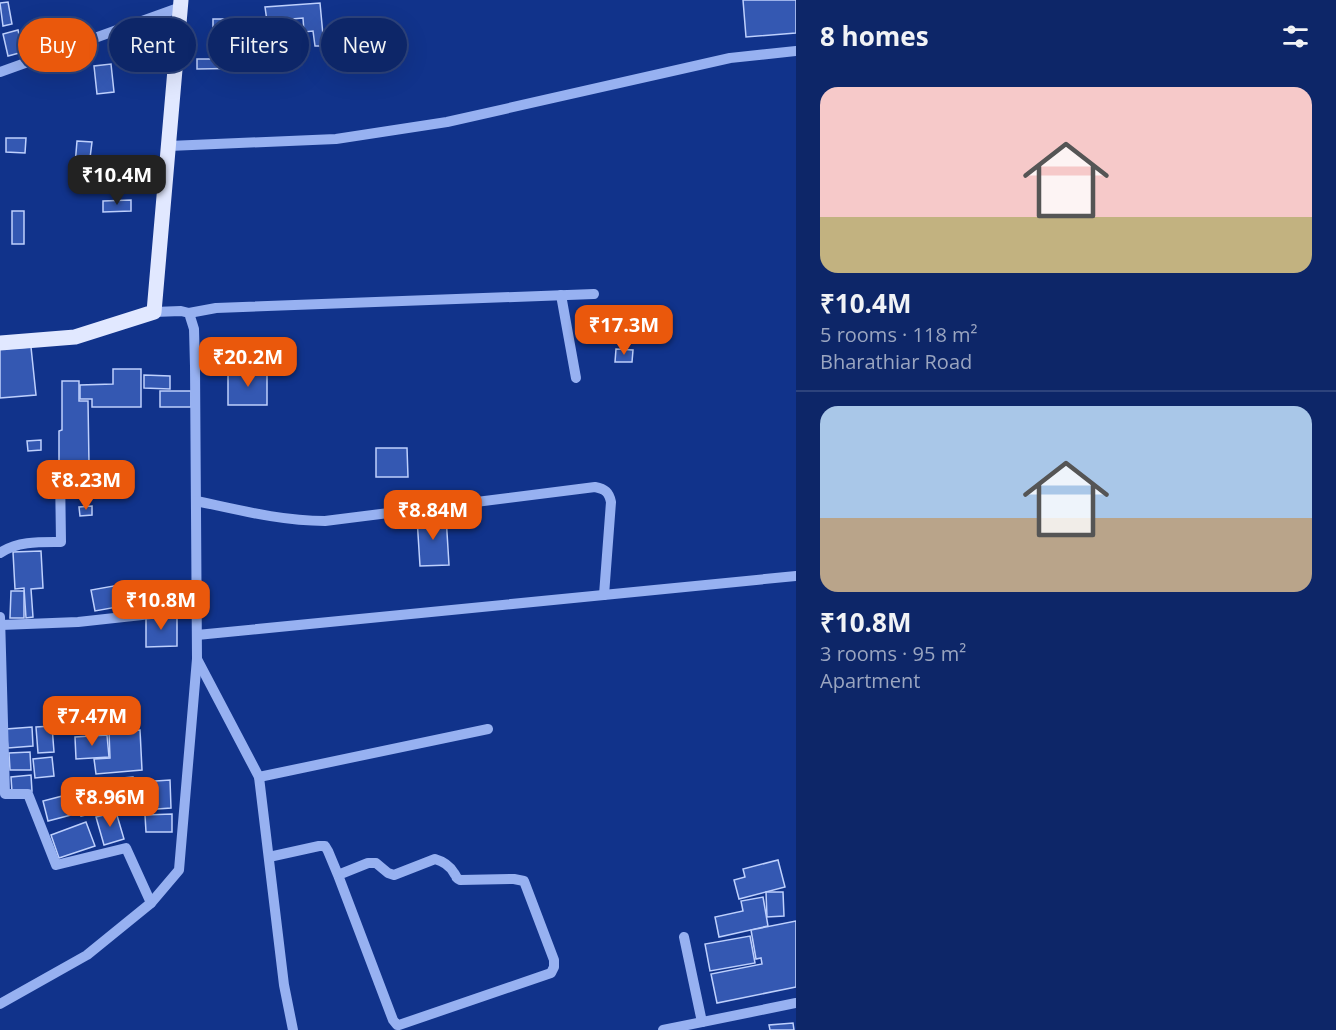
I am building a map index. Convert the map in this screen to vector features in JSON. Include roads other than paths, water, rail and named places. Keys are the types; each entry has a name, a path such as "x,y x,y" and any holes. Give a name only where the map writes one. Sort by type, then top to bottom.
{"main road":[{"path":"0,343 75,337 154,312 181,4"}],"street":[{"path":"0,72 181,4"},
{"path":"169,146 336,139 447,122 730,58 796,51"},
{"path":"154,312 189,313 216,308 594,294"},
{"path":"561,296 576,378"},
{"path":"0,1004 87,955 151,903 179,870 197,659 195,366 194,329 189,313"},
{"path":"0,553 7,548 27,543 61,542 60,472"},
{"path":"196,501 274,518 325,521 601,488 607,491 611,502 604,595"},
{"path":"197,635 796,576"},
{"path":"151,903 126,848 56,865 28,794 4,794 1,621 78,622 197,609"},
{"path":"197,659 259,777 284,985 293,1030"},
{"path":"259,777 488,729"},
{"path":"269,857 325,846 393,1020 397,1025 551,974 554,960 524,881 514,879 460,880 444,863 435,859 394,875 376,863 368,863 338,875"},
{"path":"684,937 702,1022"},
{"path":"663,1030 796,1003"}]}
